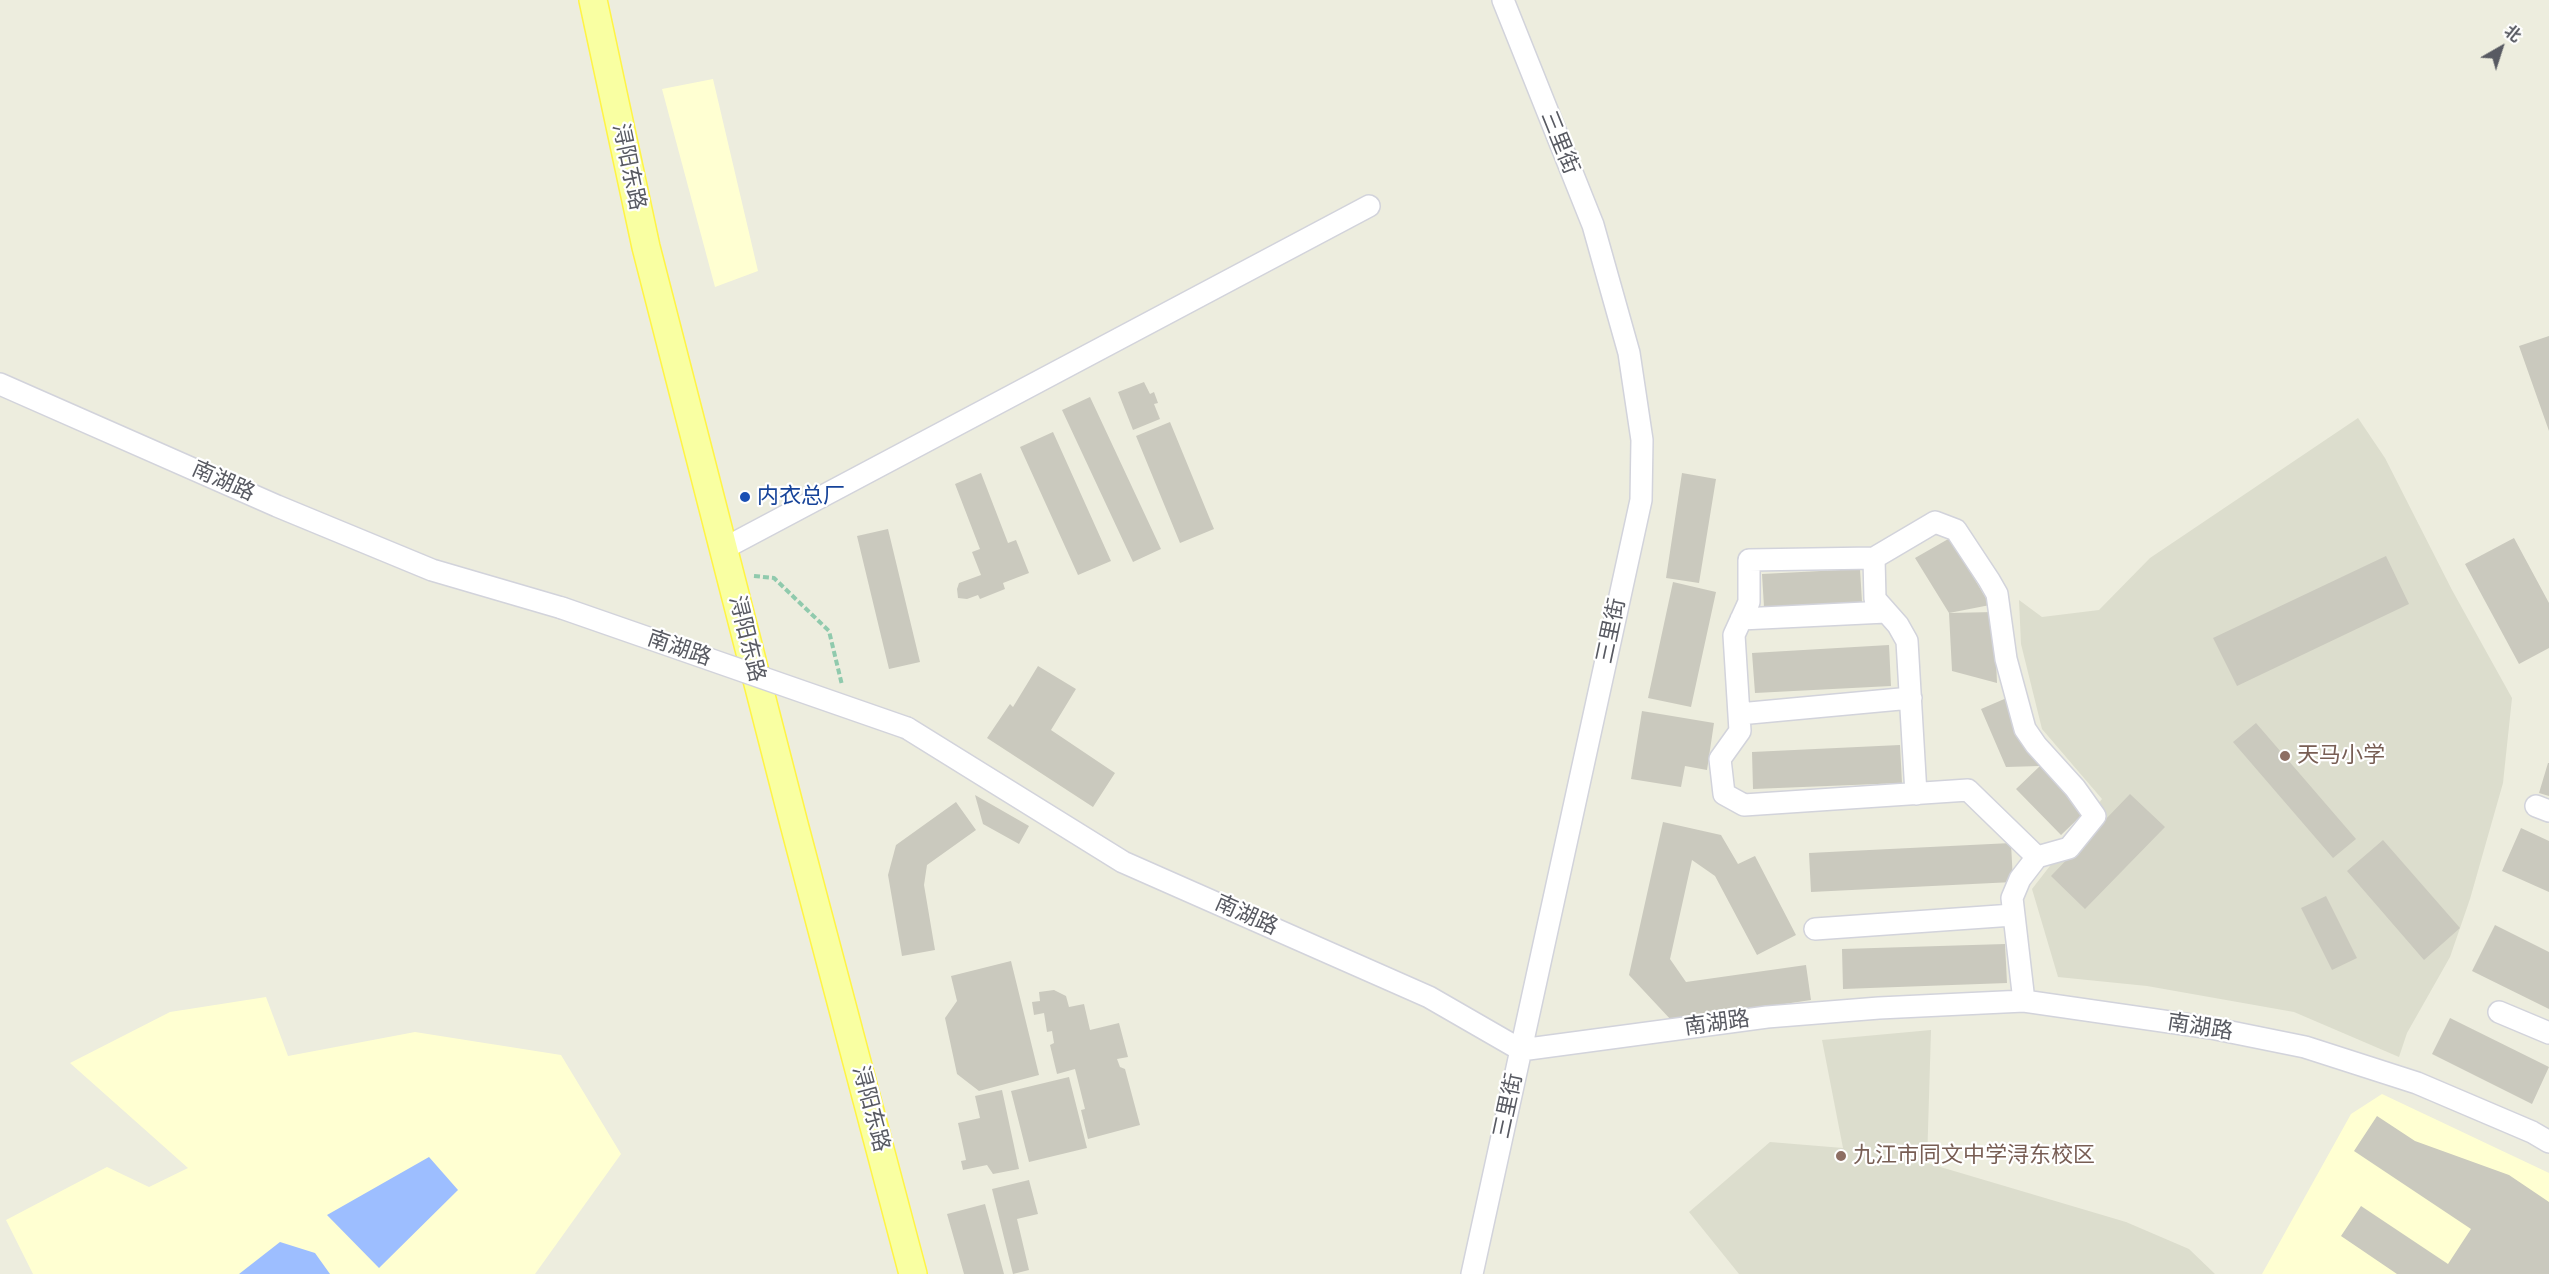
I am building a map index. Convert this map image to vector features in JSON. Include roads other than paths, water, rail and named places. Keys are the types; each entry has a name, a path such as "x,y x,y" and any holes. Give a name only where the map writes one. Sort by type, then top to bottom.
{"main road":[{"name":"浔阳东路","path":"593,0 646,247 913,1274"}],"street":[{"name":"三里街","path":"1472,1274 1641,500 1642,440 1629,352 1593,225 1503,0"},
{"path":"726,561 1369,206"},
{"name":"南湖路","path":"0,384 277,506 432,570 562,608 907,728 1123,862 1429,997 1521,1050 1767,1017 1879,1008 2024,1001 2211,1028 2305,1047 2417,1083 2547,1135"},
{"path":"2024,1001 2012,898 2020,879 2037,857 2069,848 2095,816 2075,788 2036,745 2025,729 2006,660 1997,594 1989,580 1956,530 1935,522 1875,558 1749,560 1749,602 1734,635 1740,731 1720,759 1724,794 1744,805 1968,790 2037,857"},
{"path":"1875,558 1875,598 1898,625 1907,642 1917,794"},
{"path":"1741,620 1886,612"},
{"path":"1738,714 1911,698"},
{"path":"1815,929 2013,915"},
{"path":"2499,1012 2549,1033"}],"water":[{"path":"429,1157 458,1190 379,1268 327,1215"},
{"path":"280,1242 315,1253 330,1274 239,1274"}],"place":[{"name":"内衣总厂","path":"745,497"},
{"name":"天马小学","path":"2285,756"},
{"name":"九江市同文中学浔东校区","path":"1841,1156"}]}
